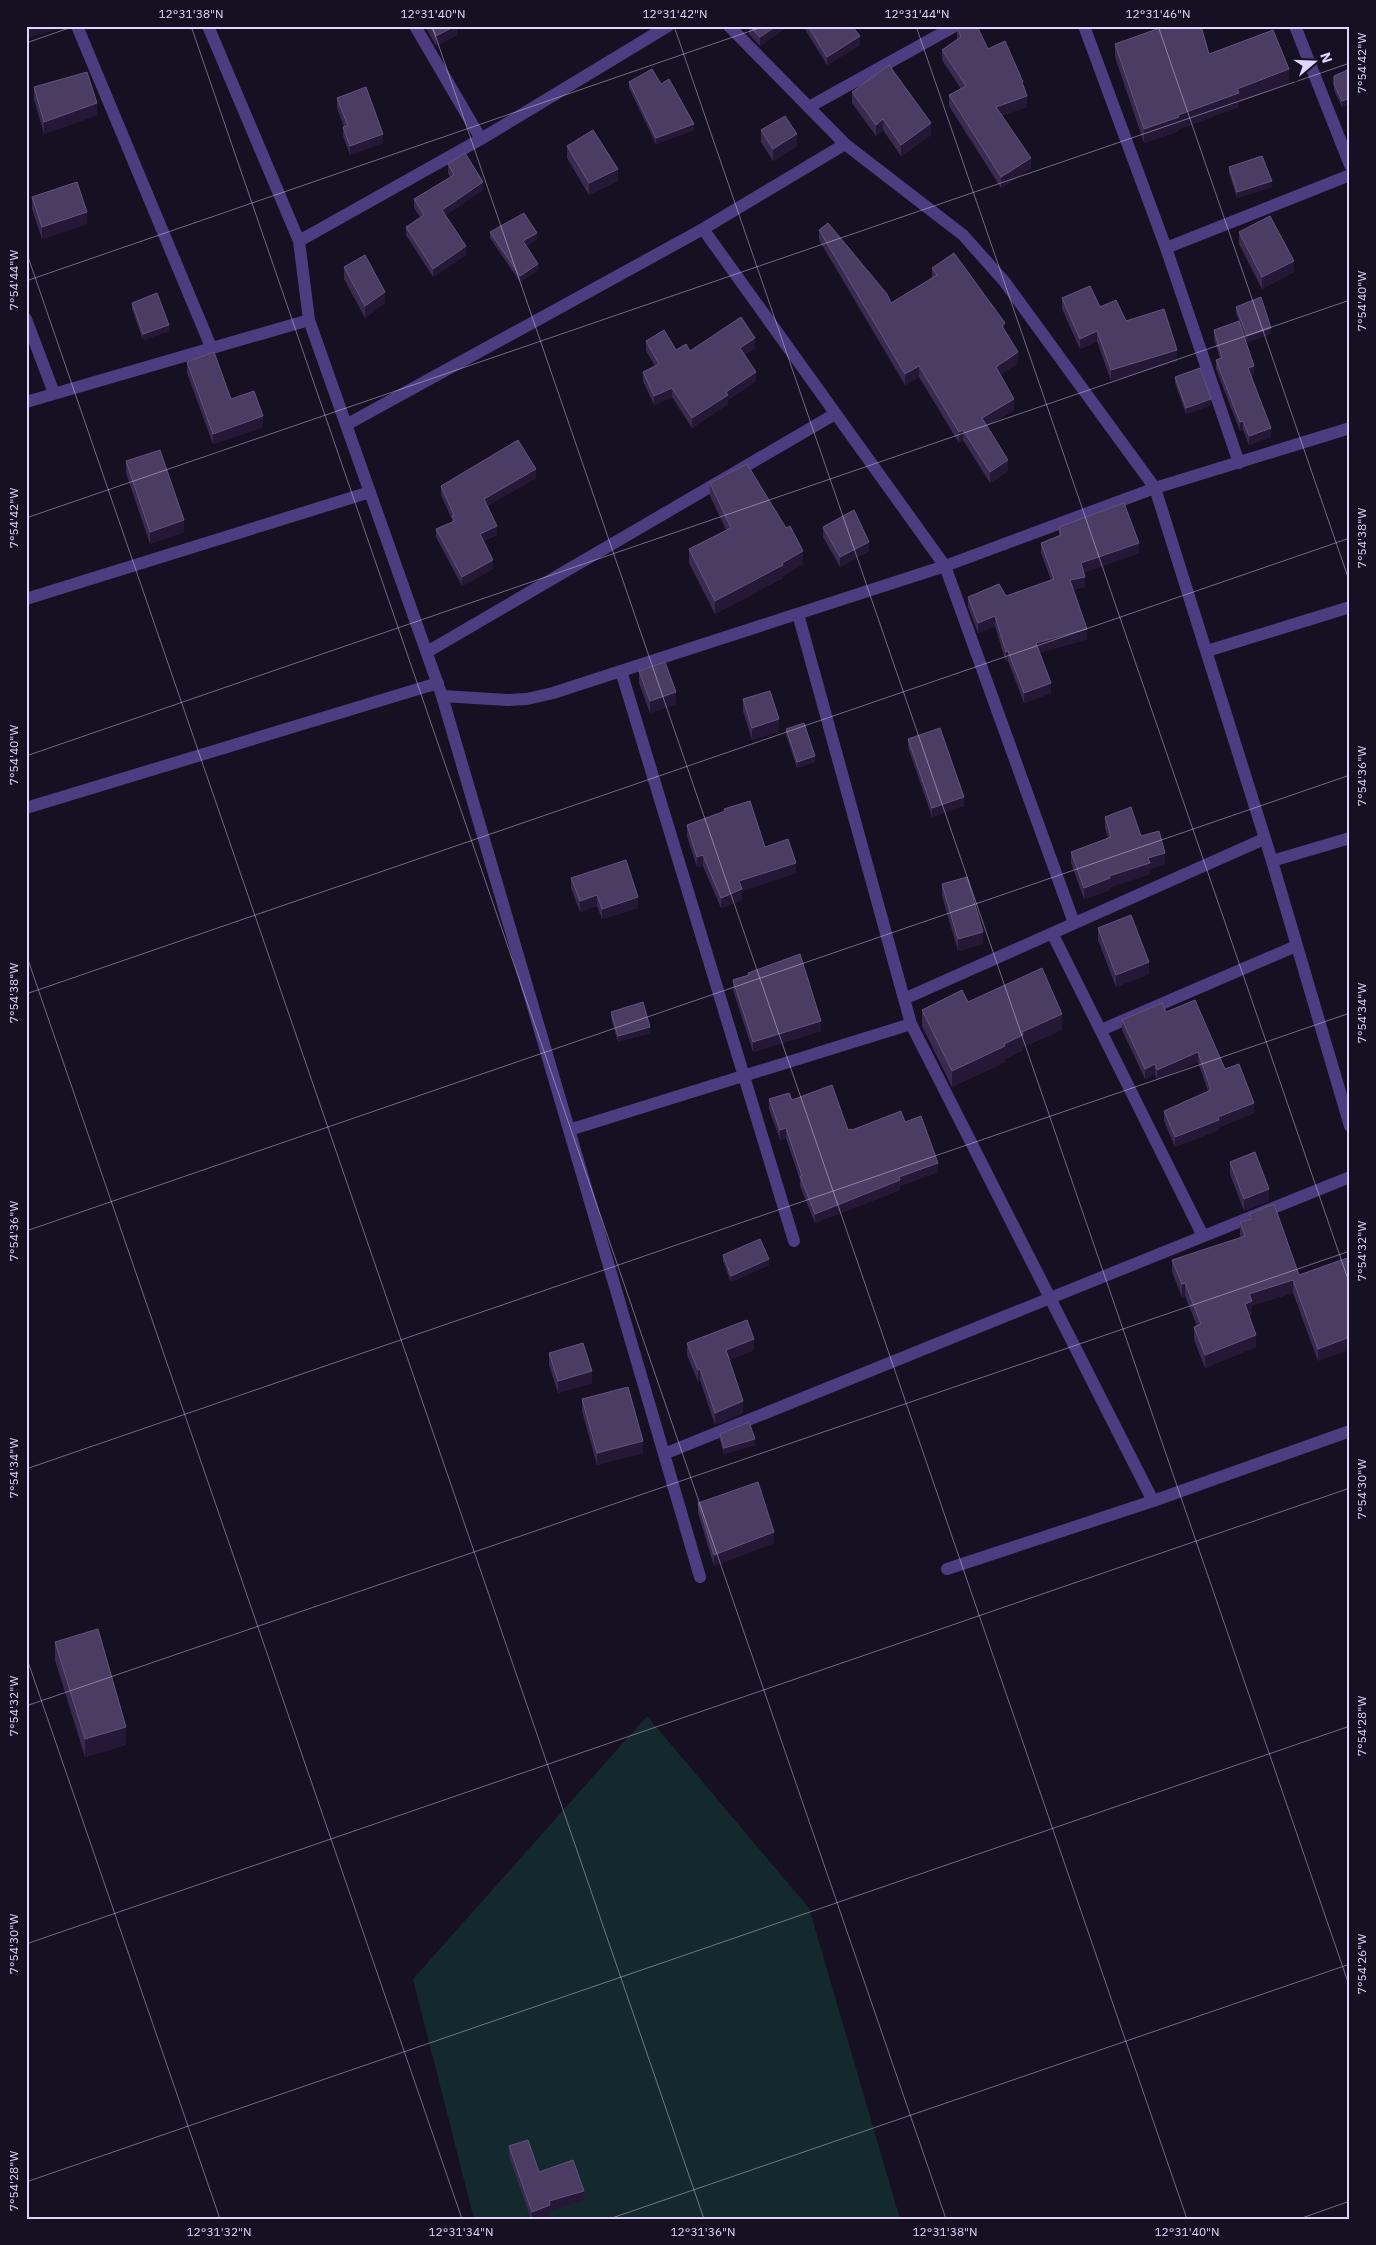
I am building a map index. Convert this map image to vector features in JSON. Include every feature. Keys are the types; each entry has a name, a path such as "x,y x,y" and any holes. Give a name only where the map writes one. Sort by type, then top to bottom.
{"street":[{"path":"77,26 211,347"},
{"path":"208,26 299,241 309,320 438,682 700,1577"},
{"path":"415,26 481,139"},
{"path":"299,241 481,139 668,26"},
{"path":"729,26 845,144 963,235 1004,282 1155,488 1272,861 1350,1126"},
{"path":"809,107 955,26"},
{"path":"1084,26 1166,248 1239,463"},
{"path":"1295,26 1350,165"},
{"path":"346,425 703,228 845,144"},
{"path":"1166,248 1350,175"},
{"path":"703,228 945,566 1074,923"},
{"path":"26,319 54,393"},
{"path":"26,402 309,320"},
{"path":"427,652 835,414"},
{"path":"442,696 527,699 553,693 945,566 1155,488 1350,428"},
{"path":"26,599 370,492"},
{"path":"1207,651 1350,607"},
{"path":"798,614 911,1024 1153,1501"},
{"path":"621,671 794,1240"},
{"path":"26,808 438,682"},
{"path":"1272,861 1350,838"},
{"path":"904,999 1264,839"},
{"path":"1052,932 1203,1236"},
{"path":"1101,1030 1296,946"},
{"path":"569,1130 911,1024"},
{"path":"664,1454 1350,1177"},
{"path":"947,1569 1153,1501 1350,1431"}],"green space":[{"path":"647,1716 809,1908 900,2219 474,2219 413,1979"}],"building":[{"path":"26,26 37,26 26,29"},
{"path":"430,26 455,26 436,36"},
{"path":"749,26 776,26 760,37"},
{"path":"808,26 852,26 860,36 827,57"},
{"path":"960,26 977,26 988,49 1005,41 1027,96 996,107 1031,158 1001,177 949,95 966,86 942,50 961,37 957,28"},
{"path":"1159,26 1201,26 1209,54 1273,30 1289,69 1237,89 1239,93 1144,129 1115,44 1157,29"},
{"path":"889,65 931,123 901,145 883,119 876,125 852,92"},
{"path":"652,69 661,84 669,79 694,124 656,138 629,82"},
{"path":"1350,69 1350,98 1342,101 1334,84 1334,76"},
{"path":"87,72 97,103 44,122 34,87"},
{"path":"366,87 383,134 350,146 343,127 348,126 337,98"},
{"path":"785,116 797,134 773,149 761,130"},
{"path":"593,130 618,169 589,183 567,146"},
{"path":"465,153 483,182 442,210 466,246 433,269 406,227 424,215 414,199 454,175 448,164"},
{"path":"1262,156 1272,181 1237,192 1229,167"},
{"path":"77,182 87,212 42,227 32,197"},
{"path":"524,213 537,233 523,241 538,264 520,276 490,232"},
{"path":"1270,216 1294,261 1262,277 1239,232"},
{"path":"828,223 887,294 891,303 937,275 932,268 954,253 1005,323 1002,326 1018,352 996,367 1014,399 982,418 1008,460 990,472 963,430 959,432 919,366 905,374 819,230"},
{"path":"365,255 385,292 365,306 344,267"},
{"path":"1090,286 1100,307 1116,300 1126,321 1164,309 1177,350 1111,370 1097,331 1080,339 1062,298"},
{"path":"157,293 169,325 143,334 132,303"},
{"path":"1261,297 1271,328 1247,336 1236,307"},
{"path":"741,317 755,338 740,348 756,372 726,392 728,395 692,418 672,388 654,396 643,372 659,364 646,341 664,330 676,350 686,344 690,351"},
{"path":"1239,321 1254,366 1248,368 1271,428 1249,436 1243,421 1240,422 1216,360 1222,358 1214,330"},
{"path":"214,352 231,399 254,391 263,416 213,434 187,362"},
{"path":"1200,368 1211,399 1186,408 1175,377"},
{"path":"518,440 536,469 484,499 497,526 480,534 493,560 462,577 436,529 455,521 441,486"},
{"path":"160,450 184,520 150,532 126,461"},
{"path":"747,464 786,528 790,526 803,551 782,563 783,565 715,601 689,549 731,528 710,483"},
{"path":"1124,503 1139,543 1081,563 1085,577 1070,580 1087,629 1036,643 1051,683 1024,693 1008,651 1006,652 995,616 978,623 968,597 999,584 1006,596 1054,579 1041,543 1061,535 1059,527"},
{"path":"854,510 869,542 840,557 823,527"},
{"path":"665,662 676,692 650,701 639,671"},
{"path":"770,691 779,719 752,728 743,699"},
{"path":"804,723 815,756 797,762 786,729"},
{"path":"940,728 964,797 932,808 908,739"},
{"path":"750,801 765,847 788,839 796,863 739,881 742,889 721,898 703,855 697,857 687,825 725,811 724,809"},
{"path":"1131,807 1141,836 1159,831 1165,853 1148,858 1150,863 1109,876 1110,878 1084,888 1071,852 1111,837 1105,817"},
{"path":"626,860 638,897 602,909 597,895 580,901 571,878"},
{"path":"967,877 983,932 958,939 942,884"},
{"path":"1131,915 1149,962 1116,975 1098,928"},
{"path":"800,954 821,1021 753,1042 733,980"},
{"path":"1042,968 1062,1014 1022,1032 1023,1035 1004,1044 1005,1046 952,1071 922,1010 962,990 968,1002"},
{"path":"1195,1000 1225,1069 1239,1064 1254,1103 1218,1117 1219,1120 1175,1137 1164,1111 1211,1090 1198,1052 1157,1070 1155,1064 1145,1069 1122,1020 1162,1003 1166,1012"},
{"path":"643,1002 650,1027 618,1036 611,1012"},
{"path":"832,1085 848,1130 901,1111 905,1122 921,1116 938,1163 899,1177 900,1180 815,1214 800,1176 802,1176 786,1128 780,1130 769,1099 789,1093 792,1100"},
{"path":"1255,1152 1269,1189 1244,1199 1230,1162"},
{"path":"1274,1204 1299,1275 1350,1257 1350,1337 1318,1349 1293,1280 1249,1294 1252,1301 1245,1304 1256,1335 1205,1355 1194,1327 1201,1324 1185,1283 1182,1284 1172,1260 1245,1236 1240,1222 1251,1219 1249,1214"},
{"path":"760,1239 769,1259 731,1276 723,1255"},
{"path":"747,1320 754,1339 726,1350 743,1401 715,1413 700,1369 698,1370 687,1343"},
{"path":"583,1343 592,1371 558,1381 549,1353"},
{"path":"628,1387 643,1441 597,1453 582,1399"},
{"path":"749,1422 755,1439 724,1448 720,1434"},
{"path":"758,1482 774,1532 714,1555 698,1503"},
{"path":"98,1629 126,1727 85,1739 55,1642"},
{"path":"528,2140 539,2172 573,2160 584,2191 549,2201 550,2205 532,2212 509,2146"}]}
